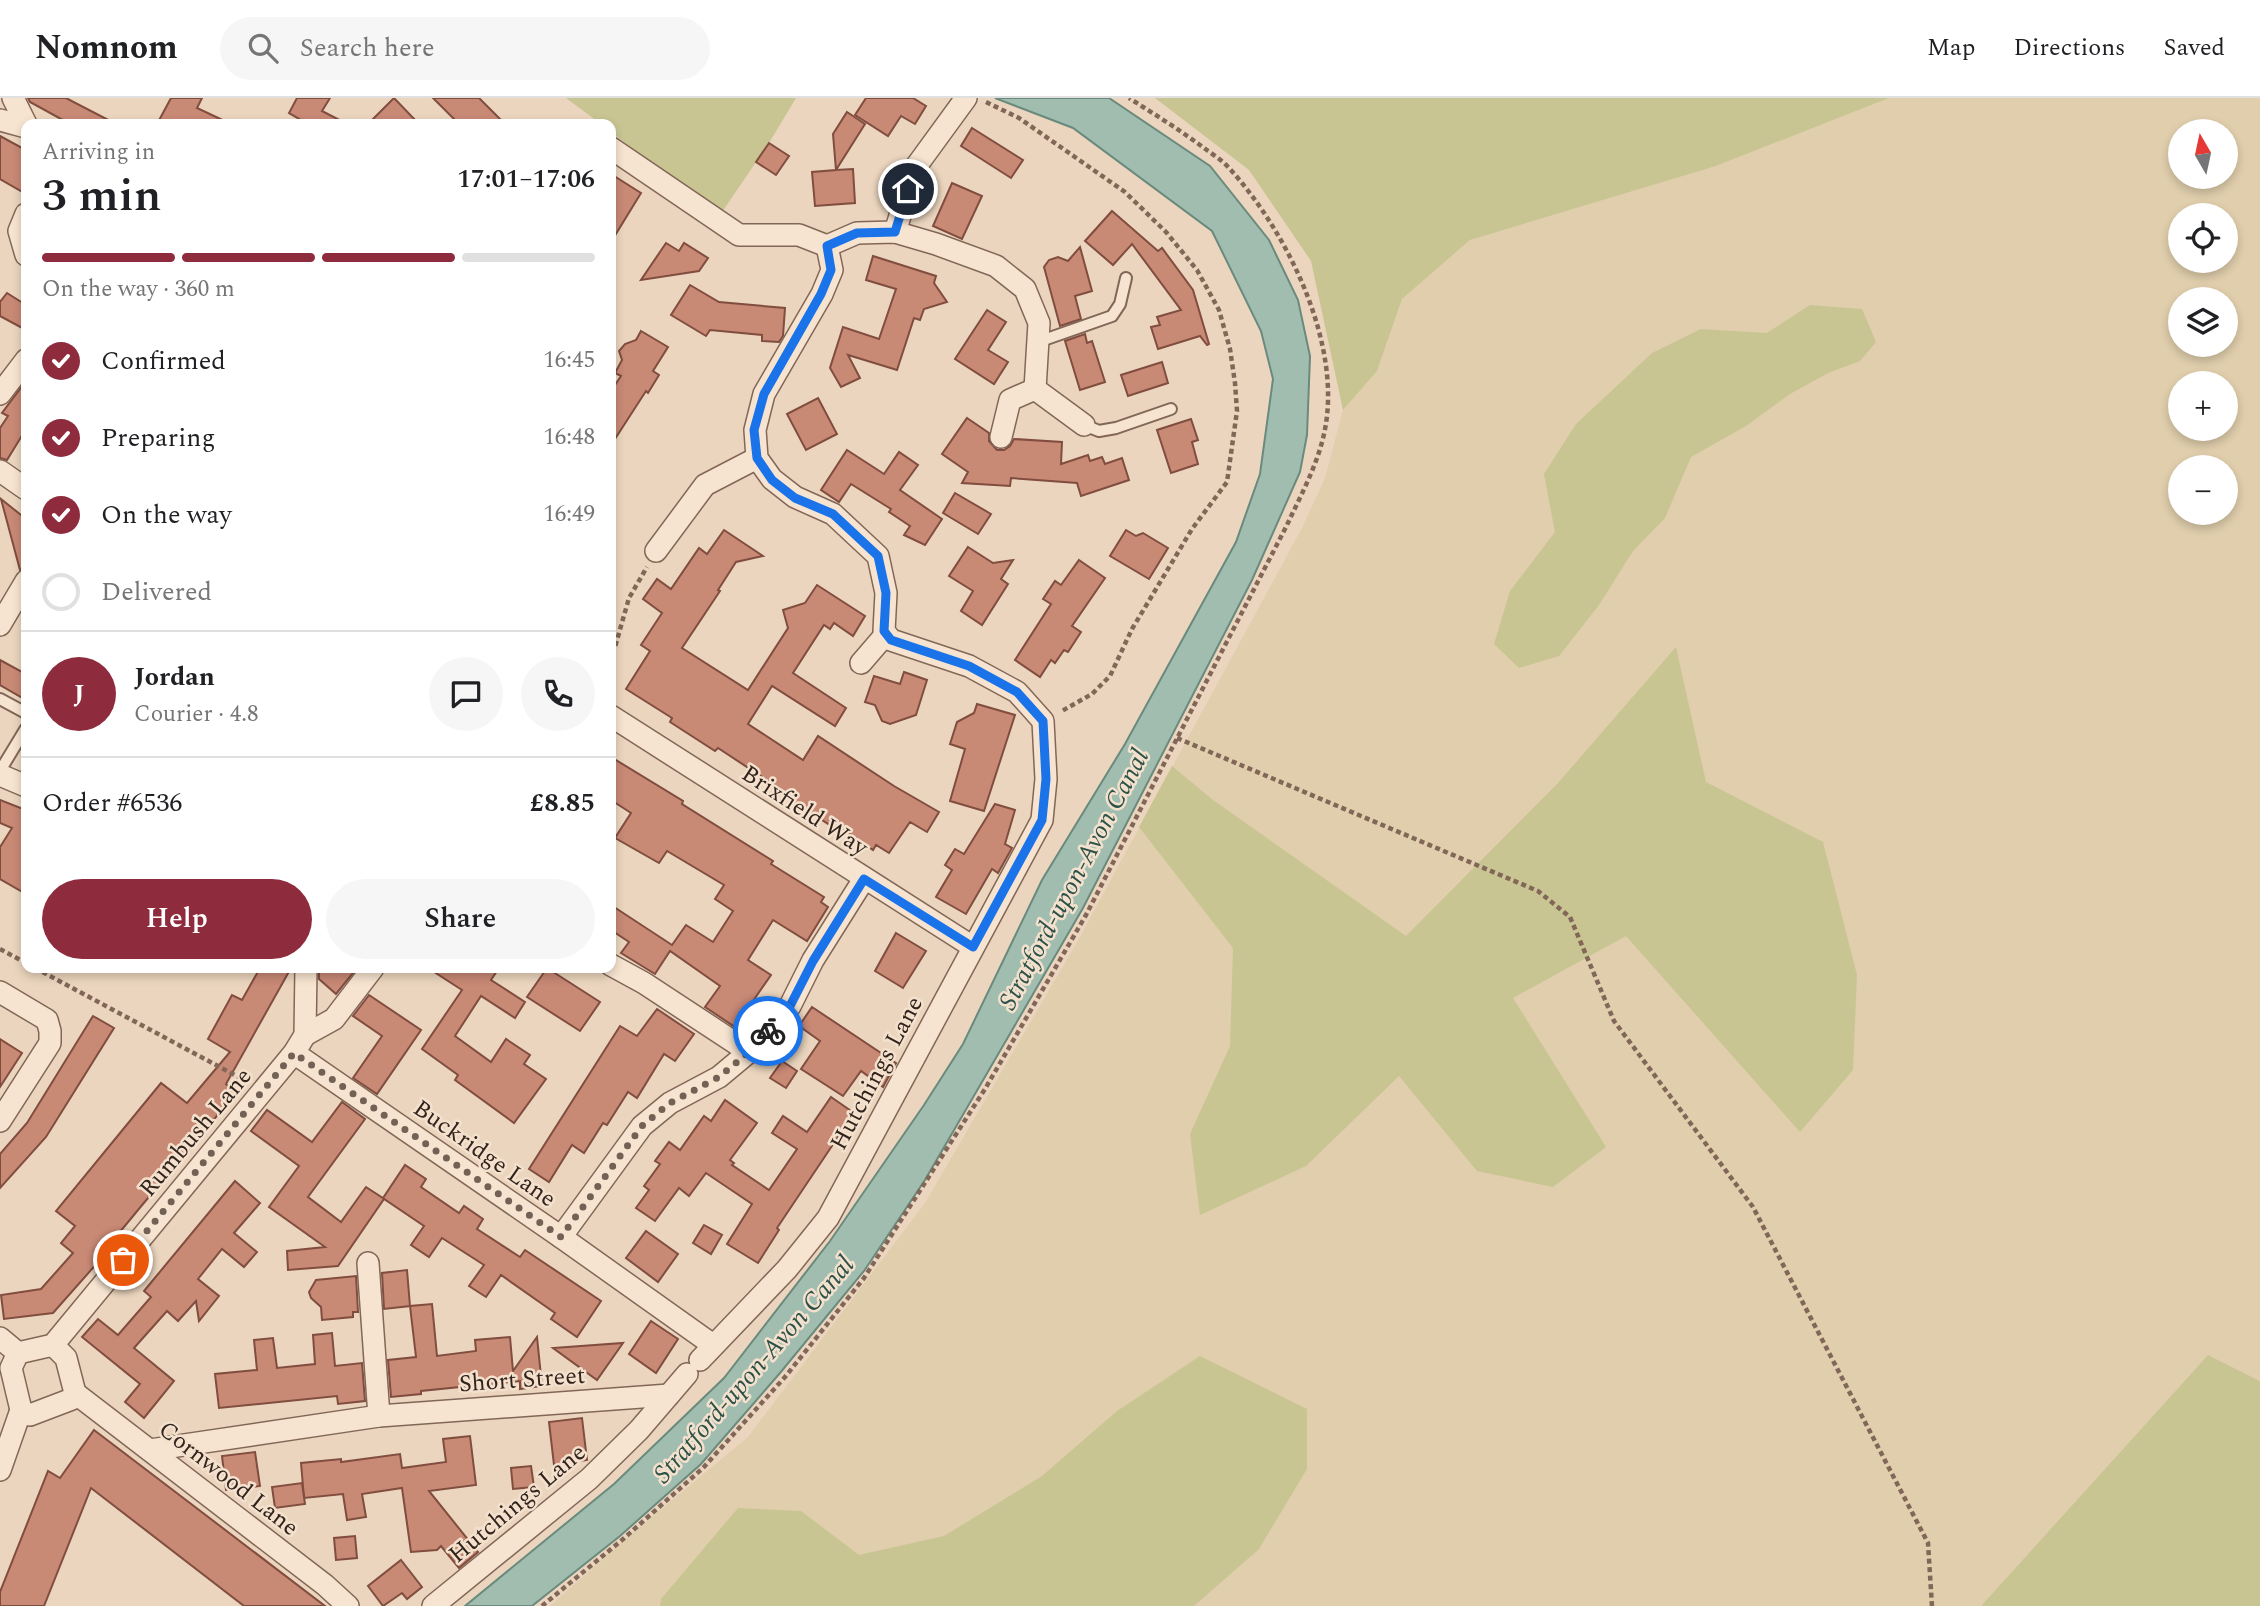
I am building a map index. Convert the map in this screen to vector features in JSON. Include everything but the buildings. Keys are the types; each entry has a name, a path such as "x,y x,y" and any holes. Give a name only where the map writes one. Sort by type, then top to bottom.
{"street":[{"path":"13,98 23,119"},
{"path":"895,232 915,168 966,98"},
{"path":"0,120 21,125"},
{"path":"616,151 739,235 799,235 827,246 857,233 895,232 996,266 1025,289 1039,323 1035,388"},
{"path":"827,246 831,270 821,294 764,394 754,430 757,458 772,480 795,498 833,514 878,556 886,593 884,631 891,640 969,666 1017,692 1043,721"},
{"path":"0,394 21,367"},
{"path":"1035,388 1084,425"},
{"path":"1001,437 1010,400 1035,388"},
{"path":"656,551 705,485 757,458"},
{"path":"0,471 21,486"},
{"path":"0,625 21,589"},
{"path":"861,663 887,634"},
{"name":"Brixfield Way","path":"616,719 973,947"},
{"name":"Hutchings Lane","path":"433,1606 589,1479 639,1430 700,1360 787,1269 828,1218 1042,820 1046,779 1043,721"},
{"path":"0,773 21,784"},
{"path":"561,1237 642,1126 670,1103 719,1077 749,1052 790,1006 813,961 864,879"},
{"path":"616,968 749,1052"},
{"path":"300,1044 306,973"},
{"path":"300,1044 334,1019 369,973"},
{"path":"0,992 47,1020 50,1043 0,1121"},
{"name":"Buckridge Lane","path":"300,1044 561,1237 700,1360"},
{"name":"Rumbush Lane","path":"53,1345 300,1044"},
{"path":"368,1263 379,1416"},
{"path":"0,1339 18,1353"},
{"path":"18,1353 53,1345 66,1358 75,1393 72,1399 30,1415 21,1409"},
{"path":"0,1470 21,1409 11,1368 18,1353"},
{"name":"Cornwood Lane","path":"75,1393 326,1585 348,1606"},
{"name":"Short Street","path":"150,1450 379,1416 669,1395"}],"lane":[{"path":"1038,342 1112,316 1120,304 1126,278"},
{"path":"1084,425 1099,431 1116,428 1171,409"},
{"path":"0,699 21,710"},
{"path":"0,773 21,737"}],"path":[{"path":"979,98 1018,118 1125,192 1166,233 1197,270 1219,310 1230,349 1235,383 1237,411 1227,482 1192,529 1132,629 1110,676 1092,694 1043,721"},
{"path":"542,1606 703,1468 785,1377 864,1278 927,1184 1086,915 1286,527 1316,461 1325,433 1329,399 1323,348 1315,316 1298,273 1274,227 1227,166 1180,130 1129,98"},
{"path":"616,644 629,598 656,551"},
{"path":"1177,737 1538,891 1570,917 1614,1021 1753,1206 1928,1543 1932,1606"},
{"path":"0,949 21,960"},
{"path":"44,973 264,1090"}],"shaded area":[{"path":"566,98 796,98 720,215 616,136 616,119 594,119"},
{"path":"1155,98 1889,98 1716,166 1470,240 1402,299 1377,371 1343,410 1311,261 1249,170"},
{"path":"1889,98 2260,98 2260,1381 2208,1355 1981,1606 550,1606 748,1437 925,1203 1076,944 1302,528 1325,478 1343,410 1377,371 1402,299 1470,240 1716,166"},
{"path":"1810,305 1862,309 1876,342 1860,361 1828,373 1790,394 1746,426 1691,457 1665,518 1633,551 1599,605 1559,656 1519,668 1494,644 1510,591 1555,532 1544,474 1576,424 1652,353 1701,329 1767,333"},
{"path":"1676,647 1706,782 1823,842 1857,975 1853,1070 1800,1132 1626,936 1513,998 1606,1147 1553,1187 1477,1171 1399,1076 1306,1166 1200,1215 1190,1134 1230,1046 1233,948 1139,827 1172,766 1213,800 1406,936 1558,783"},
{"path":"2208,1355 2260,1381 2260,1606 1981,1606"},
{"path":"1200,1356 1307,1409 1307,1469 1259,1549 1194,1606 660,1606 661,1599 738,1508 801,1511 859,1555 944,1536 1042,1476 1117,1411"}],"water":[{"name":"Stratford-upon-Avon Canal","path":"995,98 1109,98 1210,166 1269,240 1298,300 1310,356 1307,435 1300,472 1252,580 1083,908 925,1180 864,1271 701,1464 620,1536 532,1606 465,1606 614,1484 724,1378 830,1241 963,1044 1042,880 1125,744 1236,542 1260,474 1273,379 1261,331 1212,231 1073,128"}],"way so far":[{"path":"123,1260 294,1053 561,1237 642,1126 670,1103 719,1077 749,1052 768,1031"}],"route":[{"path":"768,1031 790,1006 813,961 864,879 973,947 1042,820 1046,779 1043,721 1017,692 969,666 891,640 884,631 886,593 878,556 833,514 795,498 772,480 757,458 754,430 764,394 821,294 831,270 827,246 857,233 895,232 908,189"}]}
